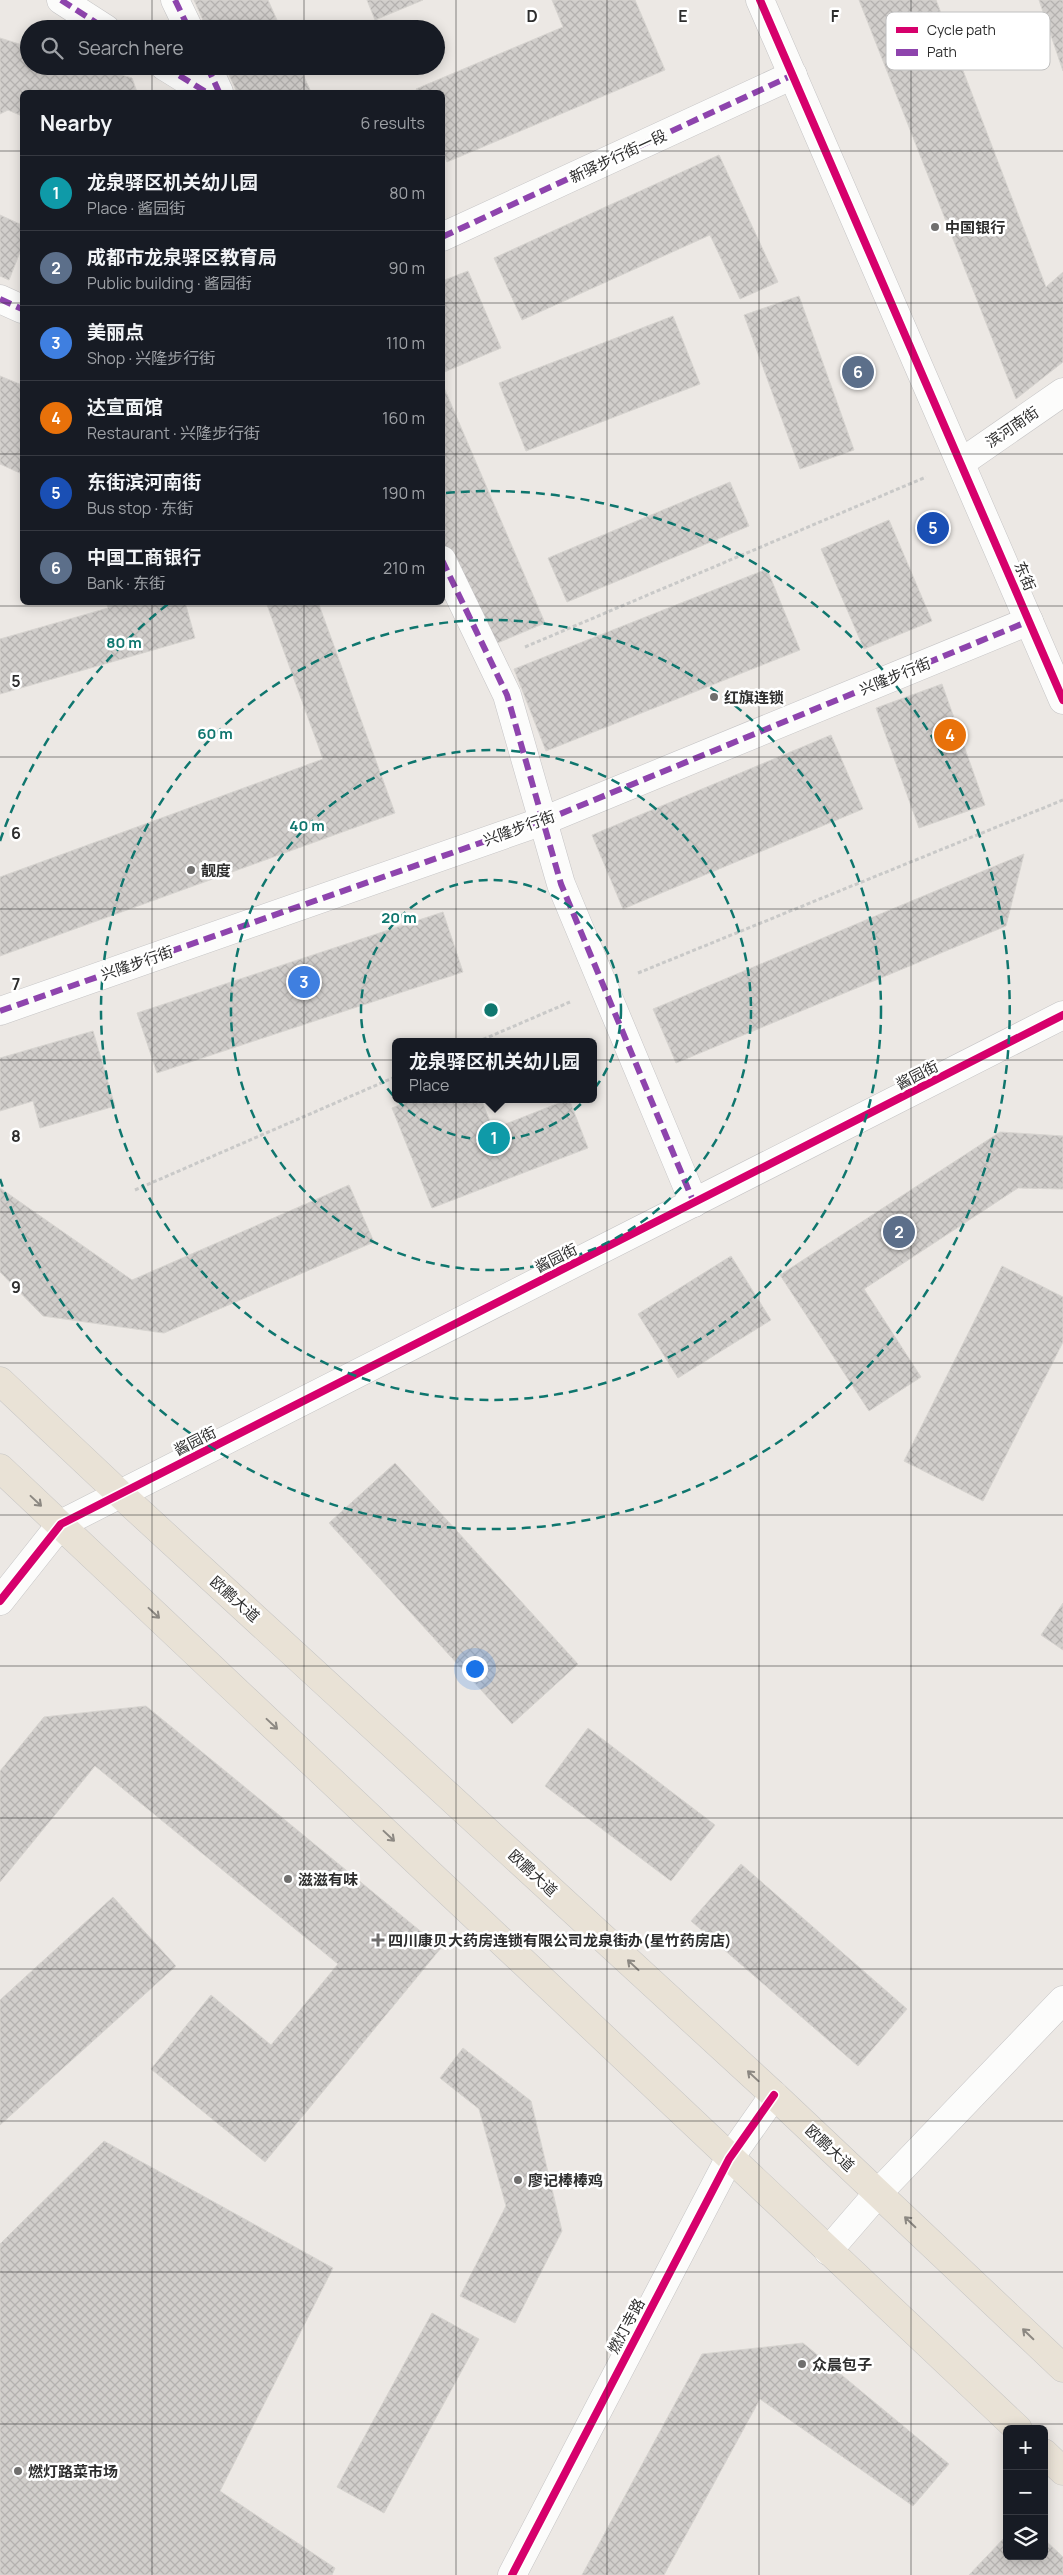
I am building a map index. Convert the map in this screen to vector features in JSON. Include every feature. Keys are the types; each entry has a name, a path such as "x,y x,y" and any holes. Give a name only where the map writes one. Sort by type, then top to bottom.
{"highway":[{"name":"欧鹏大道","path":"0,1380 120,1494 879,2192 1063,2368"},
{"path":"0,1468 729,2159 1014,2425"},
{"path":"1048,2457 1063,2471"}],"street":[{"path":"60,0 92,20"},
{"path":"175,0 185,20"},
{"name":"东街","path":"760,0 962,462 1063,700"},
{"path":"179,75 203,90"},
{"path":"211,75 218,90"},
{"name":"新驿步行街一段","path":"445,236 793,75"},
{"path":"0,299 20,308"},
{"name":"滨河南街","path":"962,462 1063,392"},
{"path":"445,566 507,695 561,884 694,1204"},
{"name":"兴隆步行街","path":"0,1011 543,820 1030,621"},
{"name":"酱园街","path":"61,1524 1063,1015"},
{"path":"0,1601 61,1524"},
{"path":"828,2251 879,2192 1063,2000"},
{"name":"燃灯寺路","path":"512,2575 729,2159 774,2095"}],"path":[{"path":"491,662 962,462"},
{"path":"487,1038 604,987 1063,800"},
{"path":"135,1190 392,1079"}],"building":[{"path":"194,0 268,0 277,20 203,20"},
{"path":"367,0 423,0 375,20"},
{"path":"552,0 635,0 665,70 447,162 445,158 445,90 416,89 563,27"},
{"path":"859,0 936,0 941,12 886,12 886,69"},
{"path":"1039,0 1063,0 1063,71 1050,33 1050,12 1043,12"},
{"path":"0,38 20,44 20,75 122,75 132,78 136,90 20,90 20,115 8,110 0,114"},
{"path":"887,70 963,70 1046,287 1063,272 1063,362 1016,399"},
{"path":"229,75 303,75 310,90 236,90"},
{"path":"719,155 778,282 740,299 710,235 522,320 494,258"},
{"path":"0,215 20,224 20,252 9,280 0,276"},
{"path":"468,271 501,348 445,372 445,280"},
{"path":"799,296 854,450 800,469 744,315"},
{"path":"673,316 700,384 526,451 499,383"},
{"path":"0,376 20,384 20,473 0,464"},
{"path":"445,390 545,623 488,647 445,548"},
{"path":"730,482 749,526 567,602 548,558"},
{"path":"889,520 932,621 864,649 821,549"},
{"path":"767,569 800,650 546,751 514,669"},
{"path":"107,605 186,605 195,638 0,694 0,639 108,608"},
{"path":"267,605 319,605 395,813 0,956 0,877 323,759"},
{"path":"942,684 985,805 919,828 876,708"},
{"path":"831,735 863,809 623,909 592,835"},
{"path":"1024,854 1006,926 676,1063 653,1009"},
{"path":"443,912 463,972 157,1073 137,1013"},
{"path":"93,1031 115,1106 40,1128 33,1101 0,1111 0,1058"},
{"path":"404,1103 483,1103 493,1129 559,1103 571,1103 588,1148 432,1208 392,1108"},
{"path":"1000,1132 1063,1136 1063,1189 1018,1188 864,1289 921,1377 869,1411 780,1275"},
{"path":"349,1185 374,1242 164,1333 43,1316 0,1272 0,1188 132,1280"},
{"path":"731,1256 771,1320 678,1378 638,1314"},
{"path":"1002,1266 1063,1297 1063,1342 983,1501 904,1461"},
{"path":"395,1463 578,1664 512,1724 329,1523"},
{"path":"1063,1603 1063,1650 1041,1635"},
{"path":"146,1706 441,1948 265,2162 151,2069 211,1995 271,2045 338,1964 95,1766 0,1882 0,1771 44,1717"},
{"path":"588,1728 715,1825 671,1881 545,1786"},
{"path":"741,1864 907,2009 858,2066 691,1921"},
{"path":"113,1897 176,1966 0,2125 0,2000"},
{"path":"463,2048 531,2101 562,2231 515,2323 460,2296 506,2206 479,2109 440,2078"},
{"path":"104,2141 333,2268 220,2491 335,2568 332,2575 0,2575 0,2244"},
{"path":"432,2313 479,2339 384,2513 337,2487"},
{"path":"803,2343 949,2464 913,2506 760,2399 664,2575 582,2575 702,2354"},
{"path":"1003,2539 1003,2560 1048,2560 1048,2543 1063,2557 1063,2575 969,2575"}],"marked path":[{"path":"61,0 92,20"},
{"path":"175,0 185,20"},
{"path":"179,75 203,90"},
{"path":"211,75 218,90"},
{"path":"445,236 793,75"},
{"path":"0,299 20,308"},
{"path":"445,566 507,695 561,884 694,1203"},
{"path":"0,1011 543,821 1029,621"}],"cycle path":[{"path":"760,0 1063,700"},
{"path":"0,1601 61,1524 1063,1015"},
{"path":"512,2575 729,2159 774,2095"}],"place":[{"name":"中国银行","path":"935,227"},
{"name":"中国工商银行","path":"858,372"},
{"name":"东街滨河南街","path":"933,528"},
{"name":"红旗连锁","path":"714,697"},
{"name":"达宣面馆","path":"950,735"},
{"name":"靓度","path":"191,870"},
{"name":"美丽点","path":"304,982"},
{"name":"龙泉驿区机关幼儿园","path":"494,1138"},
{"name":"成都市龙泉驿区教育局","path":"899,1232"},
{"name":"滋滋有味","path":"288,1879"},
{"name":"四川康贝大药房连锁有限公司龙泉街办(星竹药房店)","path":"378,1940"},
{"name":"廖记棒棒鸡","path":"518,2180"},
{"name":"众晨包子","path":"802,2364"},
{"name":"燃灯路菜市场","path":"18,2471"}]}
